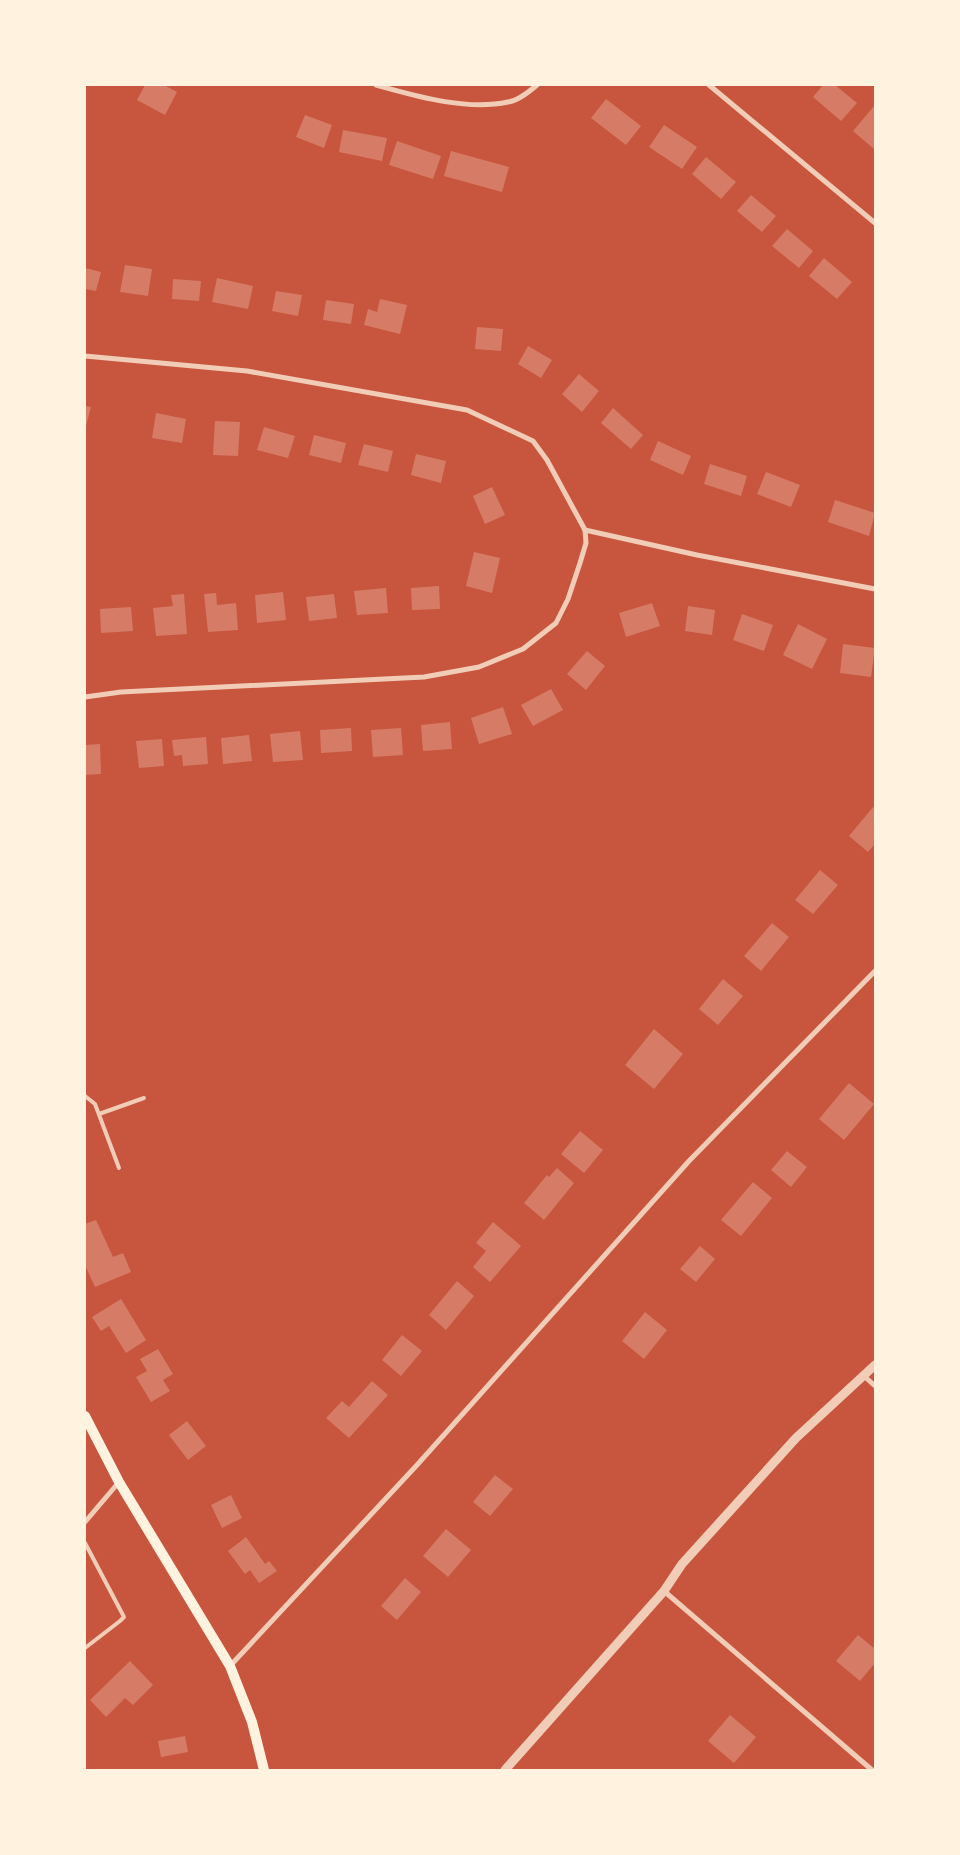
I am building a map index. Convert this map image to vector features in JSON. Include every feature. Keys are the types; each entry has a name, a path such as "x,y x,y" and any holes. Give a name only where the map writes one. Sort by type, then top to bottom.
{"main road":[{"path":"85,1416 118,1482 230,1666 252,1722 264,1770"}],"street":[{"path":"376,85 430,100 476,104 509,102 537,85"},
{"path":"709,85 875,224"},
{"path":"85,356 247,371 467,410 533,441 547,460 585,530 586,543 568,599 556,623 523,649 479,667 424,677 121,692 85,697"},
{"path":"585,530 697,555 875,589"},
{"path":"230,1666 417,1465 689,1161 875,971"},
{"path":"505,1770 664,1591 682,1564 796,1438 875,1365"},
{"path":"862,1375 875,1386"},
{"path":"85,1522 118,1482"},
{"path":"664,1591 872,1770"}],"lane":[{"path":"85,1096 95,1104 119,1168"},
{"path":"99,1114 144,1098"},
{"path":"85,1543 124,1616 85,1648"}],"building":[{"path":"145,85 164,85 177,92 165,115 137,100"},
{"path":"823,85 835,85 857,103 841,121 813,97"},
{"path":"606,99 641,126 626,145 591,118"},
{"path":"875,107 875,150 853,131"},
{"path":"305,115 332,125 324,148 296,137"},
{"path":"664,125 697,147 682,169 649,147"},
{"path":"343,130 387,138 382,161 339,152"},
{"path":"397,141 441,156 433,179 389,165"},
{"path":"451,151 509,167 502,192 444,176"},
{"path":"706,157 736,182 721,199 692,174"},
{"path":"751,195 776,216 762,232 737,211"},
{"path":"787,229 813,251 799,268 772,246"},
{"path":"824,258 852,282 837,299 809,276"},
{"path":"125,265 152,269 148,296 120,292"},
{"path":"85,268 101,272 96,291 85,289"},
{"path":"217,278 253,286 248,309 212,302"},
{"path":"173,279 201,281 199,301 172,299"},
{"path":"276,291 302,295 298,316 272,311"},
{"path":"380,299 407,305 400,334 364,325 368,309 377,312"},
{"path":"326,300 354,304 351,324 323,320"},
{"path":"477,327 503,329 501,351 475,349"},
{"path":"528,346 552,360 541,378 518,364"},
{"path":"579,374 599,391 582,412 562,394"},
{"path":"85,406 91,407 86,426 85,426"},
{"path":"613,408 643,435 631,449 601,423"},
{"path":"156,413 186,419 182,443 152,438"},
{"path":"215,421 240,422 238,456 213,455"},
{"path":"264,427 295,436 288,458 257,450"},
{"path":"314,435 346,443 341,463 309,455"},
{"path":"658,441 691,456 683,475 650,460"},
{"path":"364,444 393,451 388,472 358,465"},
{"path":"416,454 446,461 441,483 411,475"},
{"path":"710,464 747,476 741,496 704,484"},
{"path":"766,472 800,485 791,507 757,494"},
{"path":"492,487 505,515 485,524 473,496"},
{"path":"835,500 875,513 869,536 828,522"},
{"path":"474,552 500,558 492,593 466,586"},
{"path":"439,586 440,609 412,610 411,588"},
{"path":"386,588 388,613 357,615 354,591"},
{"path":"283,592 286,620 257,623 255,595"},
{"path":"216,593 217,605 236,603 238,630 208,632 204,594"},
{"path":"184,594 187,634 156,636 153,608 173,606 171,595"},
{"path":"334,594 337,618 309,621 306,597"},
{"path":"652,603 660,626 626,637 619,613"},
{"path":"688,606 715,610 712,635 685,631"},
{"path":"131,607 133,631 101,633 100,609"},
{"path":"742,614 773,625 764,651 733,640"},
{"path":"798,624 827,639 812,669 783,655"},
{"path":"843,644 875,648 871,677 840,673"},
{"path":"587,651 605,666 586,690 567,674"},
{"path":"551,689 563,710 533,726 521,705"},
{"path":"503,707 512,734 479,744 471,718"},
{"path":"450,722 452,749 423,751 421,725"},
{"path":"351,728 352,751 321,753 320,730"},
{"path":"401,728 403,755 373,757 371,730"},
{"path":"300,731 303,760 273,762 270,734"},
{"path":"249,735 252,761 223,764 221,738"},
{"path":"206,737 208,764 183,766 182,755 174,756 172,740"},
{"path":"162,739 164,766 139,768 136,741"},
{"path":"100,744 101,774 85,775 85,745"},
{"path":"873,807 875,809 875,844 868,852 849,836"},
{"path":"820,870 838,885 813,914 795,900"},
{"path":"772,923 789,937 761,971 744,956"},
{"path":"723,979 743,996 718,1025 699,1009"},
{"path":"654,1029 683,1054 654,1089 625,1065"},
{"path":"849,1083 874,1104 844,1140 819,1119"},
{"path":"580,1131 603,1150 584,1173 561,1154"},
{"path":"787,1151 807,1167 791,1187 771,1170"},
{"path":"557,1168 574,1183 544,1220 524,1203 547,1175 549,1177"},
{"path":"753,1182 772,1198 741,1236 721,1220"},
{"path":"96,1220 113,1257 123,1253 131,1272 95,1287 85,1265 85,1224"},
{"path":"493,1222 521,1246 490,1282 473,1267 486,1251 476,1243"},
{"path":"700,1246 715,1259 696,1282 680,1269"},
{"path":"457,1281 474,1296 446,1330 429,1315"},
{"path":"121,1299 146,1340 126,1353 109,1326 101,1331 92,1317"},
{"path":"645,1312 667,1330 644,1359 622,1341"},
{"path":"402,1335 422,1351 401,1376 382,1360"},
{"path":"158,1349 173,1374 163,1380 170,1391 151,1402 136,1377 147,1371 140,1359"},
{"path":"372,1381 388,1395 349,1438 326,1418 342,1401 349,1407"},
{"path":"187,1421 206,1446 188,1460 169,1435"},
{"path":"495,1475 513,1489 490,1516 473,1502"},
{"path":"231,1495 242,1518 222,1528 211,1505"},
{"path":"446,1529 471,1550 448,1577 423,1556"},
{"path":"246,1537 265,1564 269,1561 277,1571 259,1583 250,1570 245,1574 228,1551"},
{"path":"405,1578 421,1592 397,1620 381,1606"},
{"path":"858,1635 875,1649 875,1663 860,1681 836,1661"},
{"path":"130,1661 153,1685 133,1705 125,1698 106,1717 90,1700"},
{"path":"730,1715 756,1737 734,1763 708,1741"},
{"path":"185,1736 188,1752 161,1757 158,1741"}]}
